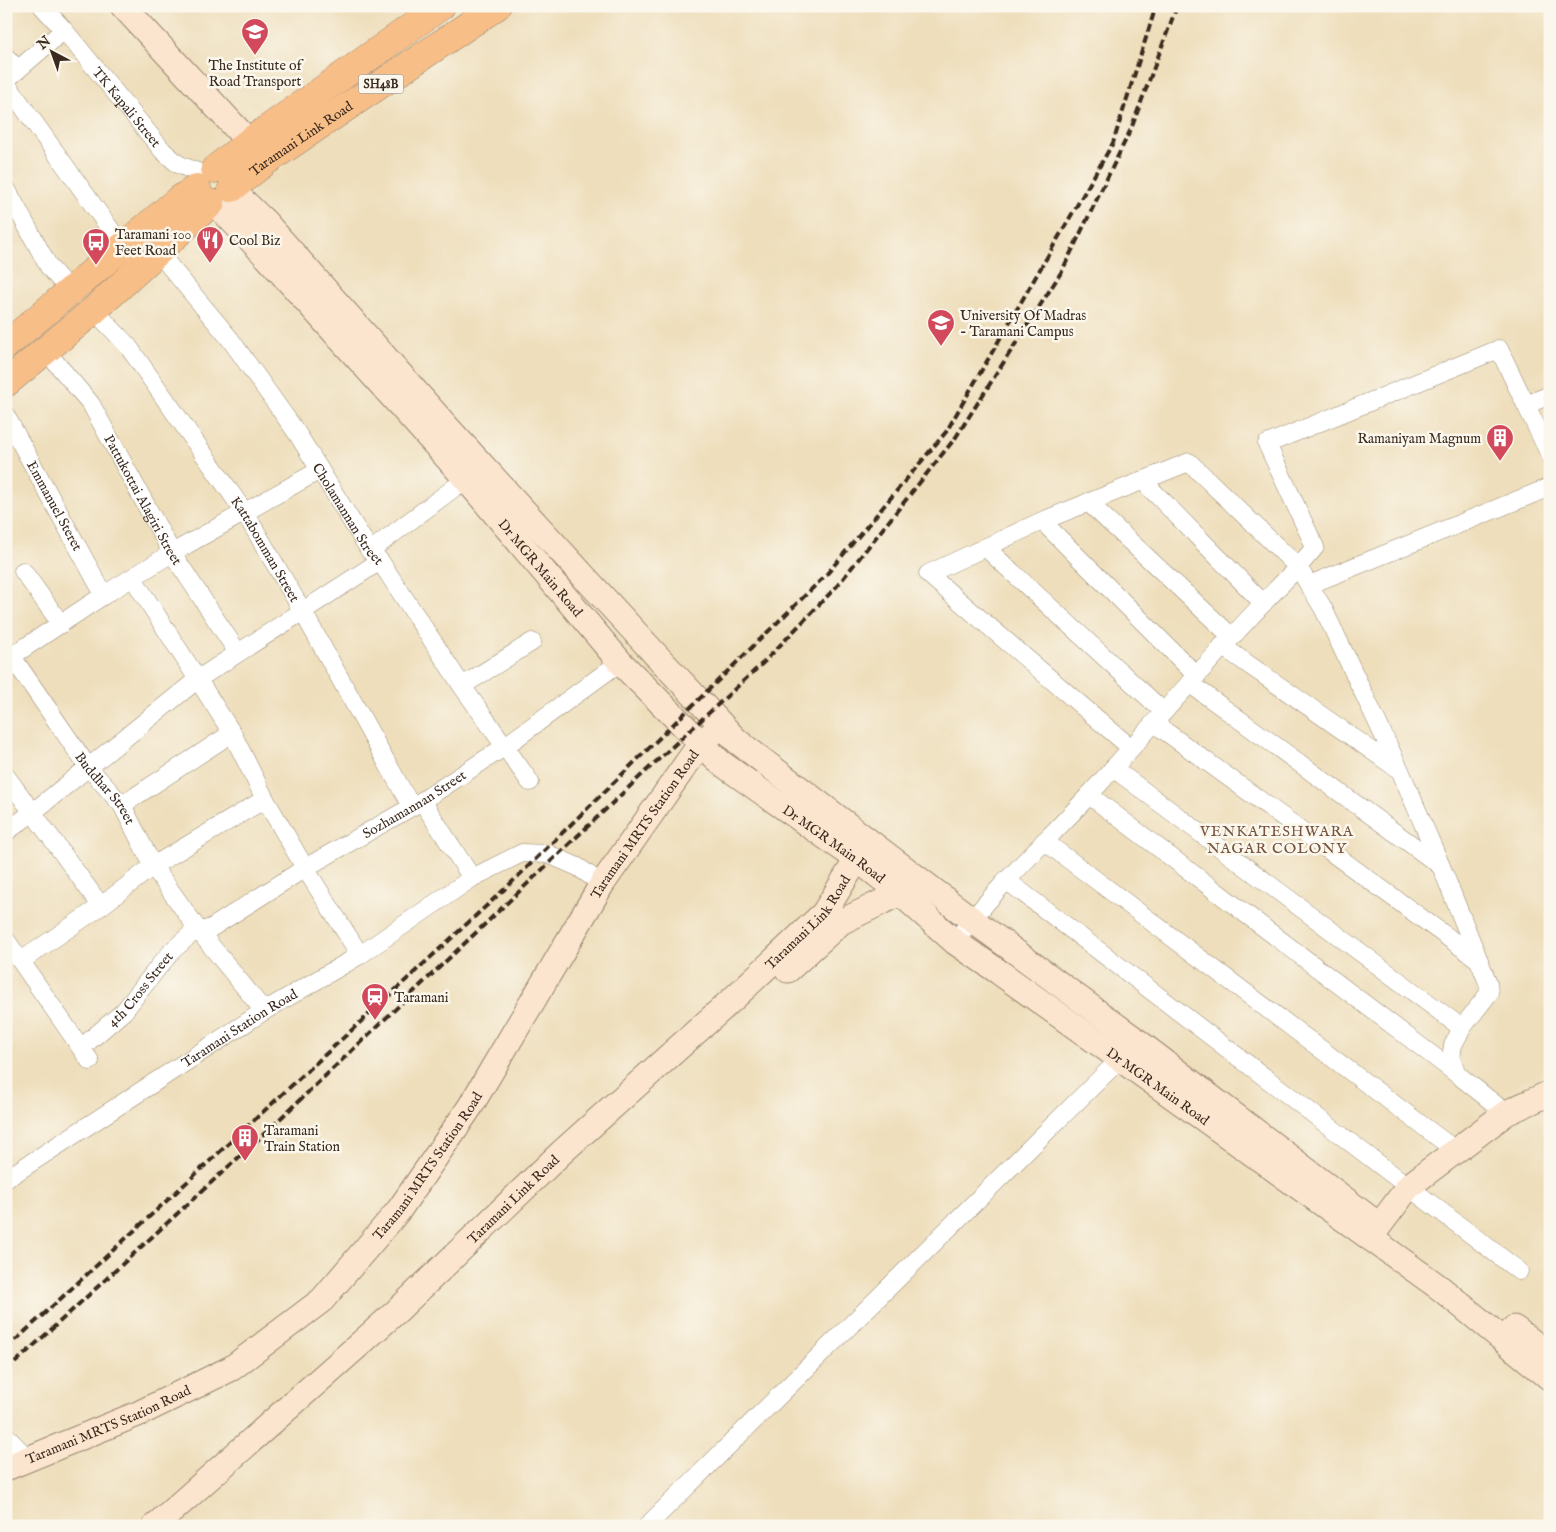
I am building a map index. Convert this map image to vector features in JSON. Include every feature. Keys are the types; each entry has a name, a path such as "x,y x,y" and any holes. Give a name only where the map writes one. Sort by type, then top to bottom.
{"main road":[{"path":"123,6 257,152"},
{"name":"Taramani Link Road","path":"215,188 257,152 441,6"},
{"name":"Taramani Link Road","path":"257,152 497,6"},
{"path":"6,345 177,201 215,188"},
{"path":"6,383 94,310 158,252 215,188"},
{"name":"Dr MGR Main Road","path":"215,188 267,257 466,479 620,662 721,762 857,859 900,893 955,942 1120,1059 1374,1232 1550,1355"},
{"name":"Dr MGR Main Road","path":"215,188 266,223 447,427 737,741 971,919 1137,1041 1374,1232 1550,1378"},
{"name":"Taramani MRTS Station Road","path":"17,1463 140,1413 232,1368 322,1300 399,1210 470,1107 602,884 701,743 722,725"},
{"name":"Taramani Link Road","path":"155,1526 397,1311 562,1152 735,997 824,913 857,859"},
{"name":"Taramani Link Road","path":"178,1526 408,1322 572,1163 841,922 900,893"},
{"path":"1374,1232 1409,1186 1506,1113 1550,1094"}],"street":[{"name":"TK Kapali Street","path":"42,6 163,150 178,164 215,188"},
{"path":"64,30 9,72 123,247"},
{"path":"6,188 49,267 71,292"},
{"name":"Cholamannan Street","path":"158,252 230,339 297,433 375,556 462,686 530,782"},
{"name":"Kattabomman Street","path":"94,310 128,346 245,514 417,804 472,878"},
{"path":"955,942 971,919 1006,880 1089,795 1315,547 1267,444 1499,349 1550,455"},
{"name":"Pattukottai Alagiri Street","path":"45,350 90,404 172,553 238,653"},
{"path":"1526,405 1550,395"},
{"name":"Emmanuel Steret","path":"6,416 104,594"},
{"path":"1131,748 928,574 1042,521 1189,462 1298,567 1323,608 1400,770 1442,866 1488,983 1489,993 1462,1028 1453,1045 1451,1058 1457,1074"},
{"path":"9,652 61,624 104,594 172,553 245,514 320,470"},
{"path":"6,832 198,679 303,612 375,556 466,479"},
{"path":"1142,480 1263,602"},
{"path":"1309,585 1550,487"},
{"path":"1088,502 1227,642 1400,770"},
{"path":"1042,521 1193,679 1442,866"},
{"path":"986,548 1159,717 1479,960"},
{"path":"23,571 61,624"},
{"path":"133,578 232,733 265,799 305,868 360,955"},
{"path":"462,686 532,642"},
{"name":"Buddhar Street","path":"9,652 88,767 122,806 153,866 200,932 264,1011"},
{"name":"Sozhamannan Street","path":"200,932 211,928 305,868 417,804 504,747 620,662"},
{"path":"122,806 232,733"},
{"path":"1113,768 1462,1028"},
{"path":"6,776 101,906"},
{"path":"1089,795 1506,1113"},
{"path":"6,940 22,961 101,906 153,866 265,799"},
{"path":"1044,841 1455,1150"},
{"name":"Taramani Station Road","path":"6,1178 264,1011 360,955 472,878 522,853 548,854 578,867 602,884"},
{"path":"1006,880 1519,1271"},
{"name":"4th Cross Street","path":"22,961 85,1055 124,1011 173,950 191,934 200,932"},
{"path":"647,1526 1120,1059"},
{"path":"6,1436 17,1463"}],"railway":[{"path":"6,1349 509,885 826,575 946,432 1113,143 1156,6"},
{"path":"6,1371 264,1134 646,771 765,661 837,586 956,437 1062,271 1131,129 1177,6"}],"place":[{"name":"The Institute of Road Transport","path":"255,56"},
{"name":"Cool Biz","path":"210,264"},
{"name":"Taramani 100 Feet Road","path":"96,266"},
{"name":"University Of Madras - Taramani Campus","path":"941,347"},
{"name":"Ramaniyam Magnum","path":"1500,462"},
{"name":"Taramani","path":"375,1021"},
{"name":"Taramani Train Station","path":"245,1162"}],"district":[{"name":"VENKATESHWARA NAGAR COLONY","path":"1277,840"}]}
